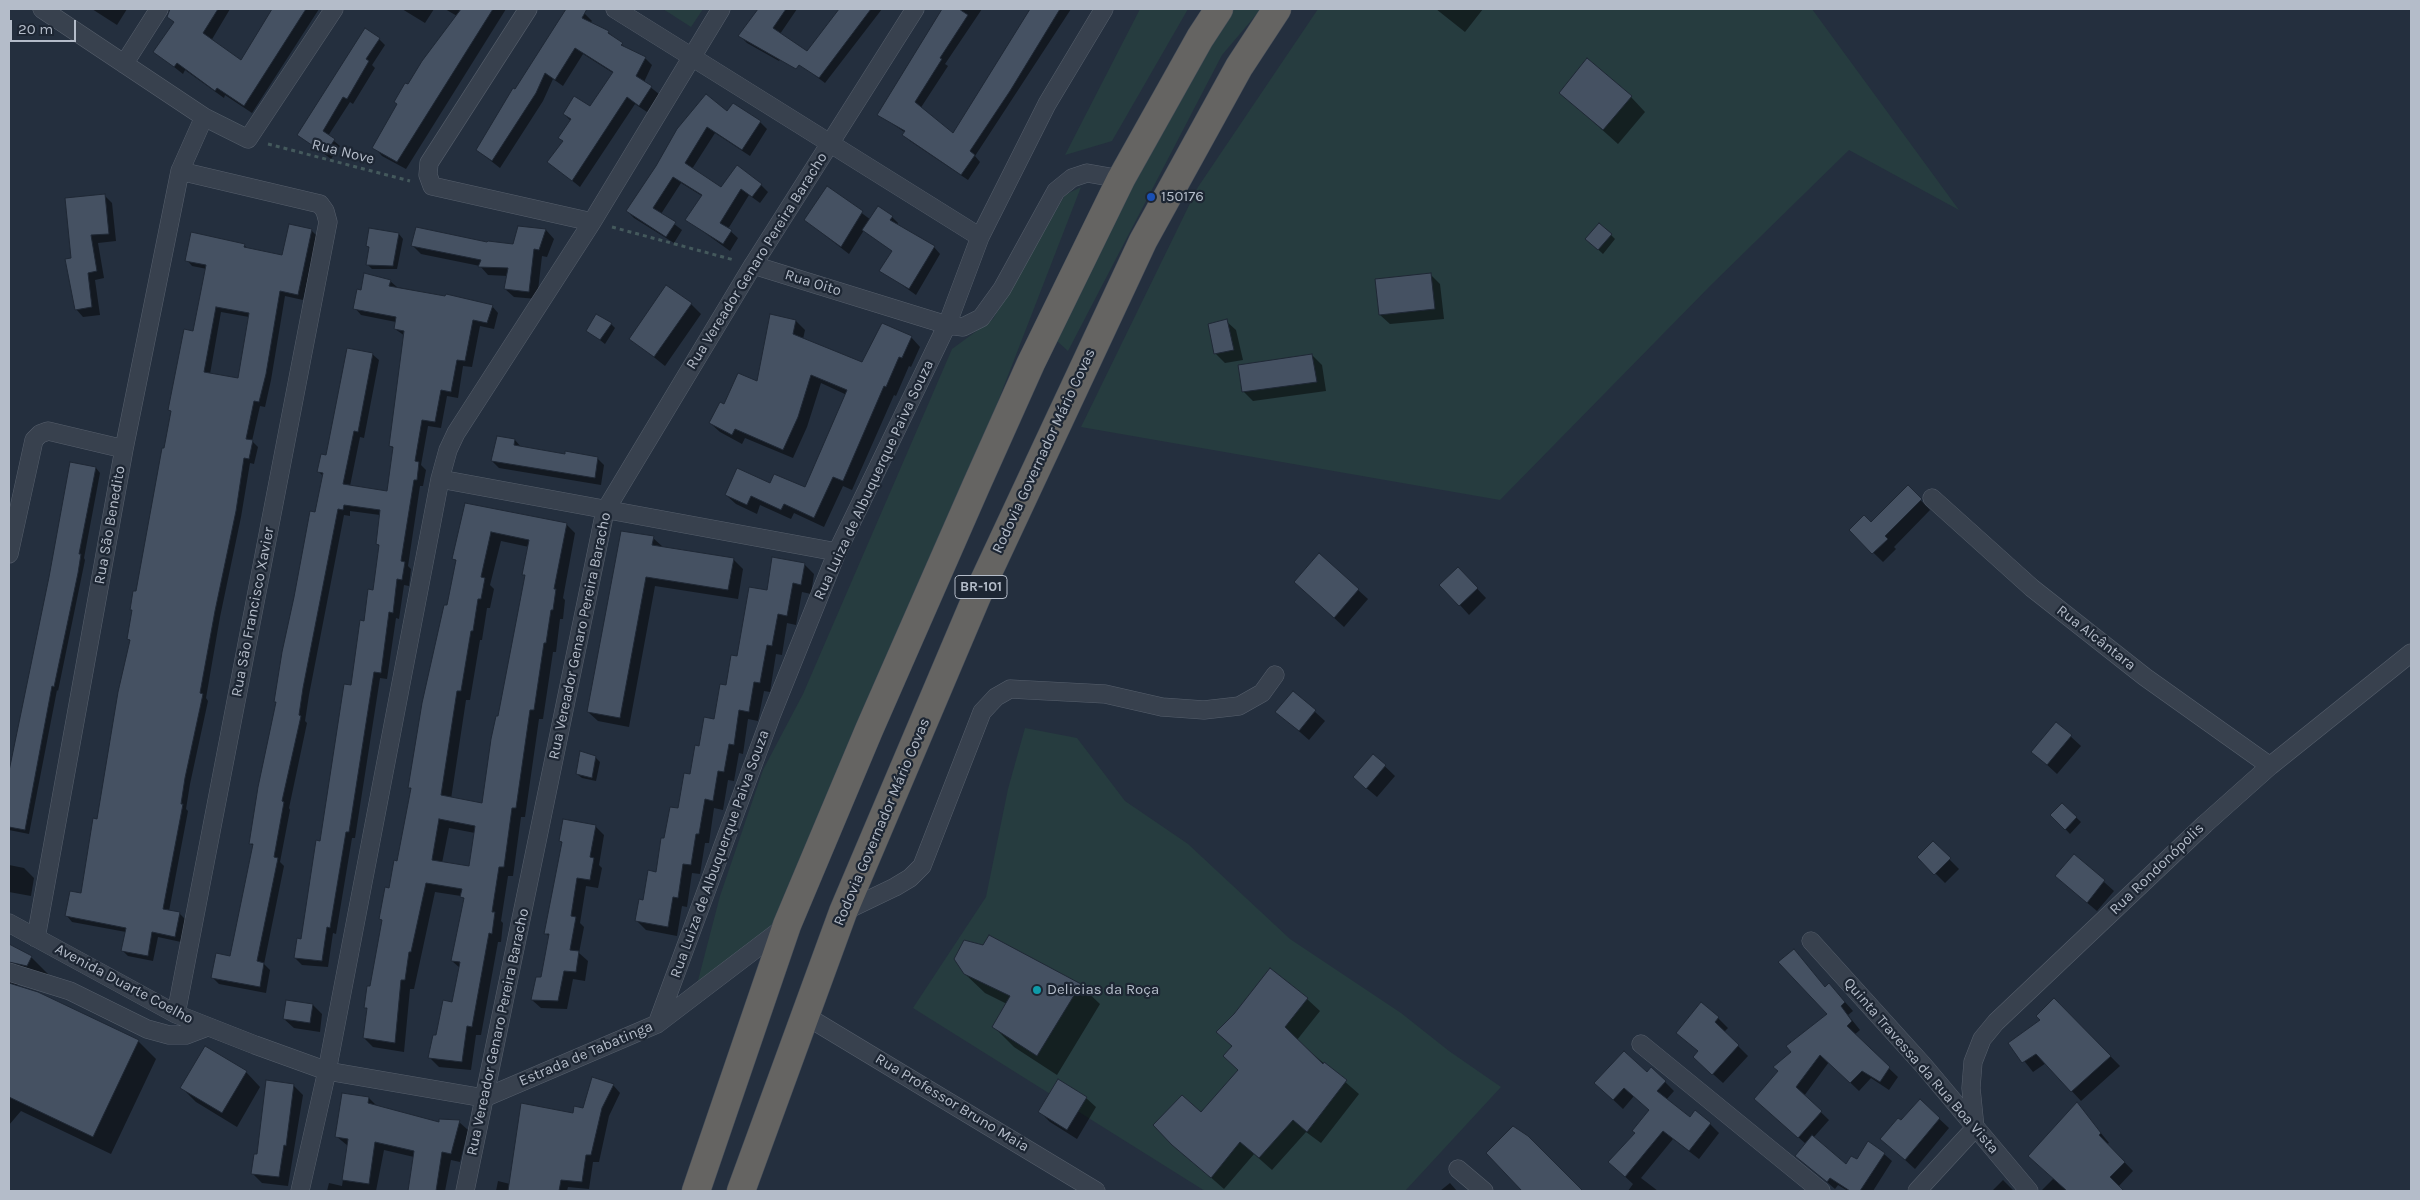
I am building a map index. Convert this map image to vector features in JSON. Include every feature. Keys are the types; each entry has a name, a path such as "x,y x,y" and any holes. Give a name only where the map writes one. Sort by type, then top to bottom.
{"highway":[{"name":"BR-101","path":"696,1191 787,925 869,730 1031,363 1121,179 1200,38 1219,9"},
{"name":"Rodovia Governador Mário Covas","path":"741,1191 843,912 977,596 1143,241 1230,84 1277,9"}],"street":[{"path":"42,9 204,117 248,139 334,9"},
{"path":"124,64 159,9"},
{"path":"528,9 429,163 428,174 432,186 592,222"},
{"path":"616,9 980,237"},
{"path":"300,1191 327,1071 440,479 448,450 456,433 592,222 721,9"},
{"name":"Rua Vereador Genaro Pereira Baracho","path":"465,1191 605,511 753,264 915,9"},
{"name":"Rua Luiza de Albuquerque Paiva Souza","path":"657,1024 771,716 837,552 947,324 980,237 1047,104 1104,9"},
{"name":"Rua São Benedito","path":"36,938 124,449 180,171 204,117"},
{"name":"Rua São Francisco Xavier","path":"176,1014 328,222 325,211 320,204 180,171"},
{"path":"947,324 963,326 981,318 1002,289 1056,191 1072,178 1087,173 1121,179"},
{"name":"Rua Oito","path":"753,264 947,324"},
{"path":"9,554 34,440 40,434 48,431 124,449"},
{"path":"440,479 605,511 837,552"},
{"name":"Rua Alcântara","path":"1932,498 2032,588 2146,677 2270,766"},
{"name":"Rua Rondonópolis","path":"1975,1128 1971,1088 1973,1062 1982,1039 1996,1022 2190,837 2270,766 2411,653"},
{"path":"843,912 895,887 910,878 922,866 982,712 996,697 1010,689 1105,694 1162,707 1204,710 1239,706 1262,693 1275,675"},
{"name":"Avenida Duarte Coelho","path":"9,923 176,1014 327,1071"},
{"name":"Estrada de Tabatinga","path":"484,1098 657,1024 787,925"},
{"name":"Quinta Travessa da Rua Boa Vista","path":"1811,941 1924,1066 2029,1191"},
{"path":"9,972 70,991 148,1029 169,1035 186,1035 207,1027"},
{"name":"Rua Professor Bruno Maia","path":"806,1016 1096,1191"},
{"path":"1641,1044 1821,1191"},
{"path":"327,1071 484,1098"},
{"path":"1917,1191 1975,1128"},
{"path":"1458,1169 1484,1191"}],"path":[{"name":"Rua Nove","path":"248,139 432,186"},
{"path":"592,222 753,264"}],"green space":[{"path":"663,9 703,9 691,27"},
{"path":"1140,9 1188,9 1112,141 1065,155"},
{"path":"1221,9 1261,9 1222,55 1068,351 1036,322"},
{"path":"1318,9 1812,9 1959,210 1849,150 1711,285 1500,500 1081,427 1198,187"},
{"path":"1081,187 880,706 787,925 694,996 720,896 763,770 803,694 952,349 993,319 1065,195"},
{"path":"1025,728 1077,738 1125,801 1188,844 1290,939 1401,1013 1449,1051 1501,1087 1405,1191 1205,1191 913,1008 986,897 1008,789"}],"building":[{"path":"170,9 218,9 203,33 241,60 272,9 306,9 244,106 217,88 215,91 177,63 174,67 153,52 174,22 167,17"},
{"path":"461,9 493,9 397,162 372,148 397,104 394,102 405,83 408,84 422,61"},
{"path":"566,9 587,9 582,18 609,31 608,33 623,43 621,45 646,57 636,76 652,86 639,106 627,97 572,181 547,162 563,141 558,138 571,119 563,114 574,96 590,106 613,72 575,48 555,80 545,73 536,93 492,161 476,150 513,88 515,89"},
{"path":"758,9 786,9 773,28 807,51 839,9 871,9 819,78 799,65 796,69 738,36"},
{"path":"942,9 959,9 968,15 940,58 942,59 915,102 953,133 1030,9 1060,9 1010,91 970,151 975,155 961,175 902,135 905,131 877,115"},
{"path":"365,28 380,38 366,59 369,61 347,99 343,97 323,131 335,139 325,154 297,135"},
{"path":"1587,58 1632,96 1603,130 1559,93"},
{"path":"706,94 727,111 733,103 761,121 742,150 707,127 685,163 721,187 737,165 762,184 752,197 741,189 720,223 732,230 723,244 685,220 702,195 673,177 653,208 676,222 666,237 626,211 656,166 677,129"},
{"path":"827,186 863,211 841,247 804,220"},
{"path":"105,194 109,234 91,235 97,271 88,273 92,307 75,310 65,259 71,258 65,198"},
{"path":"878,206 893,216 890,220 935,246 909,289 879,271 892,251 862,230"},
{"path":"1599,223 1612,234 1598,250 1585,239"},
{"path":"289,224 312,229 298,295 280,291 266,374 259,402 254,401 246,439 253,440 249,459 244,458 236,511 200,693 203,694 185,778 181,804 183,804 163,909 180,912 175,937 152,932 148,956 121,951 126,928 65,916 70,891 81,893 93,818 97,819 118,692 130,640 127,639 133,591 136,591 162,448 164,448 171,411 168,410 184,329 193,331 206,265 185,261 191,232 245,244 244,247 282,255","holes":["216,307 249,313 238,378 204,372"]},
{"path":"518,226 546,229 539,250 534,249 529,292 504,289 508,268 478,267 481,260 411,246 416,227 487,242 513,244"},
{"path":"369,228 399,233 393,266 366,265 369,247 366,246"},
{"path":"364,273 391,280 389,286 445,296 446,294 493,305 487,323 473,320 465,361 457,360 451,392 441,390 435,422 422,420 415,461 419,462 417,480 414,480 401,561 405,562 402,580 397,579 393,613 389,612 381,673 374,672 349,832 346,832 330,928 327,927 322,961 294,958 297,938 301,939 316,840 320,841 344,684 351,685 360,620 364,621 368,589 373,590 379,545 376,544 380,510 344,505 343,510 338,509 303,688 299,715 301,716 282,801 284,802 274,857 278,858 257,961 264,963 260,987 211,978 216,953 230,956 253,844 249,844 258,787 276,702 274,702 282,652 310,511 315,512 323,473 317,472 321,454 326,455 347,348 373,353 358,432 354,431 343,484 387,491 393,447 389,446 404,331 394,329 396,317 353,309 357,289 361,290"},
{"path":"1431,273 1435,309 1379,315 1375,279"},
{"path":"666,285 692,303 654,357 629,339"},
{"path":"596,314 612,323 600,340 586,331"},
{"path":"770,314 796,320 793,334 862,362 882,323 912,336 902,358 899,357 886,387 884,386 843,481 833,477 814,518 784,504 781,510 751,496 747,505 725,495 737,468 770,483 774,474 805,487 847,390 811,375 798,417 783,450 735,429 732,435 709,423 720,402 724,404 738,373 757,381"},
{"path":"1227,319 1234,350 1214,354 1208,324"},
{"path":"1312,354 1317,382 1242,392 1238,365"},
{"path":"497,436 515,439 514,445 565,454 565,451 598,457 595,478 491,461"},
{"path":"70,462 96,467 79,554 81,554 78,573 54,687 52,686 25,830 9,827 9,771 49,577"},
{"path":"1908,485 1922,499 1885,536 1888,539 1872,554 1849,530 1864,515 1871,522"},
{"path":"465,503 567,523 554,589 556,589 553,610 551,610 546,643 544,643 534,710 530,710 516,808 512,808 504,867 499,867 492,912 495,912 492,934 489,933 472,1027 467,1026 462,1062 428,1058 433,1035 436,1035 443,1000 452,1002 460,962 451,961 464,898 460,897 462,889 426,883 411,952 409,952 405,980 401,980 395,1043 363,1038 367,1008 364,1008 367,986 370,986 382,920 379,919 385,887 389,888 394,860 397,861 411,788 408,788 422,703 444,605 447,605 456,560 452,559","holes":["491,532 529,540 522,575 525,575 498,716 496,716 491,739 482,803 441,795 457,691 461,691 471,631 473,631 478,599 481,599 485,578 481,577","439,819 475,826 469,866 432,860"]},
{"path":"621,531 654,536 652,545 734,558 728,590 646,577 620,718 587,712"},
{"path":"1319,553 1359,589 1334,618 1294,582"},
{"path":"772,557 805,563 801,585 793,583 787,616 778,614 772,646 767,645 760,683 754,682 749,712 739,710 734,745 729,744 724,772 718,771 713,801 705,799 699,834 696,834 691,865 683,864 678,898 673,897 668,927 635,921 639,899 643,900 648,870 656,872 661,838 664,838 670,807 678,808 684,773 690,774 695,745 699,746 704,717 714,719 720,684 726,685 731,655 737,656 749,587 767,590"},
{"path":"1458,567 1478,588 1459,606 1439,585"},
{"path":"1293,691 1316,710 1299,731 1275,712"},
{"path":"2056,722 2072,735 2047,765 2031,752"},
{"path":"580,751 596,756 592,778 576,774"},
{"path":"1373,754 1386,765 1366,789 1353,777"},
{"path":"2062,803 2077,817 2065,830 2050,815"},
{"path":"563,819 596,825 590,857 594,858 590,880 577,878 571,916 576,917 570,950 579,951 576,972 564,971 558,1001 531,1000 536,977 541,977 549,934 544,934 562,842 559,841"},
{"path":"1933,841 1951,858 1934,875 1917,857"},
{"path":"2074,854 2105,880 2087,903 2055,876"},
{"name":"Delicias da Roça","path":"989,935 1081,984 1037,1056 992,1027 1010,996 964,974 954,959 964,940 983,945"},
{"path":"9,944 32,956 27,966 9,962"},
{"path":"1794,949 1825,987 1829,983 1845,1002 1841,1006 1852,1021 1847,1026 1890,1067 1880,1082 1862,1071 1850,1083 1820,1055 1796,1087 1822,1111 1798,1138 1754,1099 1778,1071 1773,1067 1791,1052 1786,1046 1827,1014 1778,962"},
{"path":"1270,968 1308,998 1285,1027 1323,1064 1324,1062 1347,1080 1307,1132 1293,1120 1259,1158 1240,1142 1211,1178 1172,1145 1153,1125 1182,1095 1201,1112 1238,1070 1223,1056 1232,1046 1216,1032 1234,1014"},
{"path":"9,983 38,992 139,1040 93,1137 9,1097"},
{"path":"2054,998 2111,1056 2071,1092 2036,1054 2022,1063 2008,1043 2040,1020 2036,1016"},
{"path":"286,1000 313,1004 310,1023 283,1019"},
{"path":"1701,1002 1719,1017 1715,1022 1739,1045 1712,1075 1693,1057 1698,1051 1676,1033"},
{"path":"205,1046 247,1071 222,1113 180,1088"},
{"path":"1624,1051 1647,1072 1651,1067 1666,1081 1657,1091 1690,1117 1695,1110 1711,1123 1689,1151 1663,1131 1625,1177 1608,1162 1635,1133 1632,1131 1649,1110 1624,1088 1613,1100 1594,1083"},
{"path":"592,1077 614,1084 602,1108 591,1155 586,1155 582,1182 561,1180 559,1191 508,1191 521,1103 573,1113 574,1106 583,1108"},
{"path":"1058,1079 1087,1097 1067,1130 1038,1112"},
{"path":"266,1080 294,1084 286,1146 284,1145 279,1177 251,1174 254,1154 257,1154"},
{"path":"342,1093 369,1097 368,1103 439,1122 439,1119 460,1120 451,1154 442,1152 436,1191 408,1191 414,1151 375,1142 369,1184 342,1180 348,1139 335,1137"},
{"path":"1920,1099 1940,1118 1905,1160 1880,1139 1898,1118 1901,1120"},
{"path":"2077,1102 2101,1133 2099,1135 2125,1162 2110,1177 2124,1191 2067,1191 2028,1156"},
{"path":"1513,1126 1528,1136 1583,1191 1522,1191 1486,1153"},
{"path":"1812,1135 1846,1164 1851,1156 1857,1159 1868,1141 1885,1153 1860,1191 1850,1191 1830,1178 1827,1182 1795,1156"}],"place":[{"name":"150176","path":"1151,197"},
{"name":"Delicias da Roça","path":"1037,990"}]}
